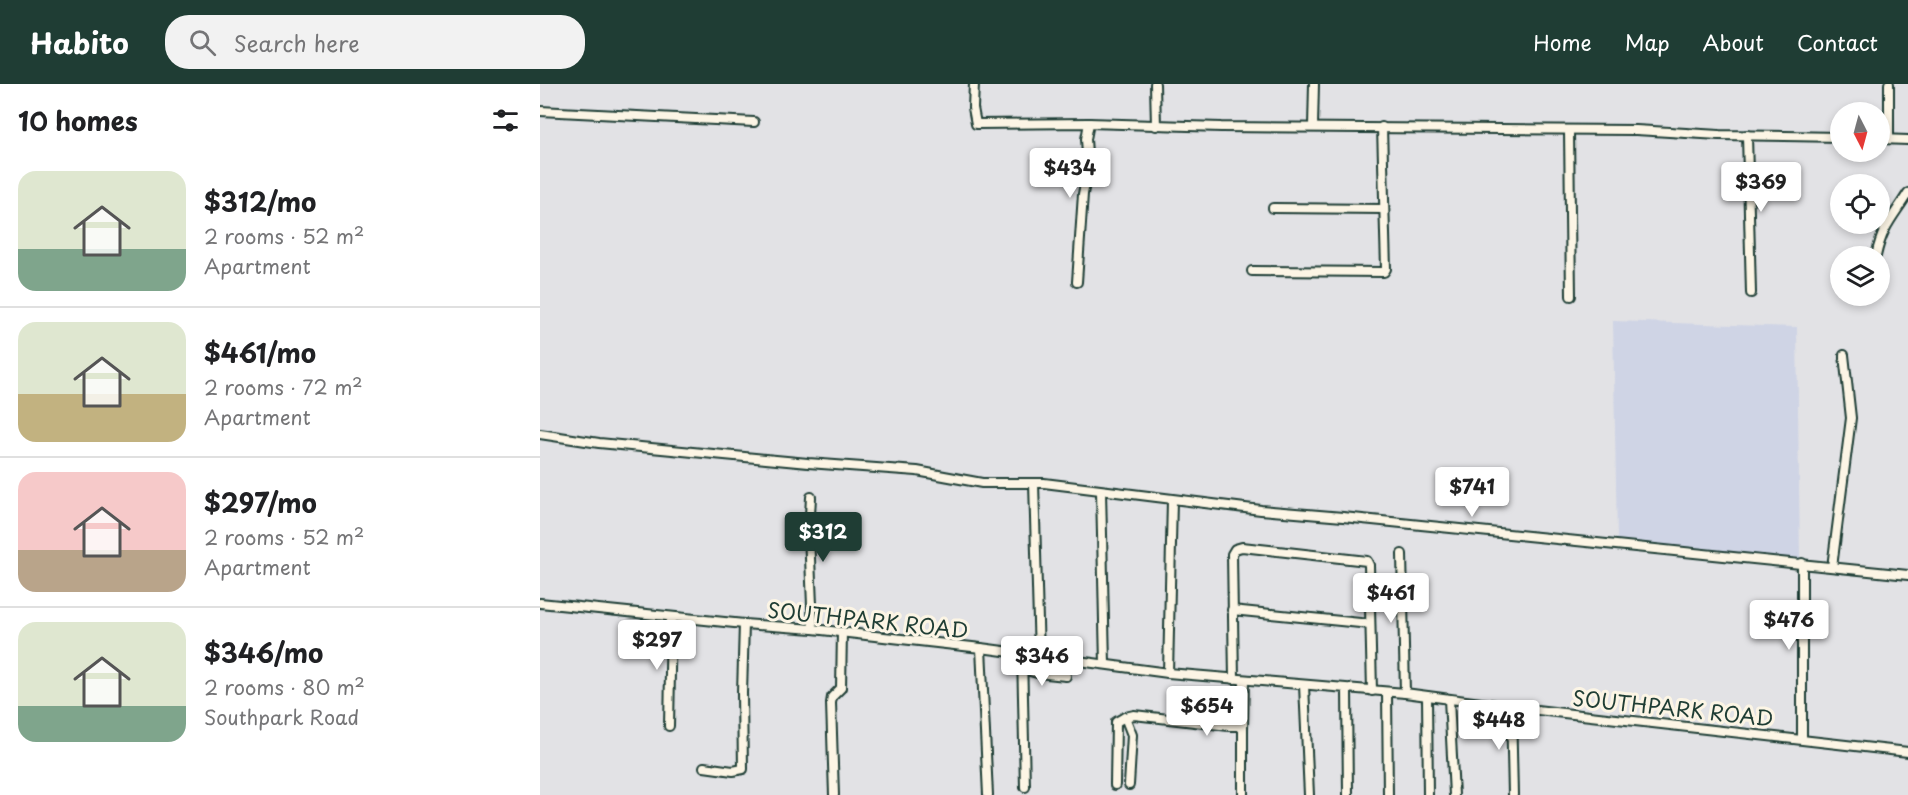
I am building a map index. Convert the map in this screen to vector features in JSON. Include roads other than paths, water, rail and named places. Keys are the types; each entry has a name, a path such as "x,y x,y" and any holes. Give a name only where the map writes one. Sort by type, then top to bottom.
{"street":[{"path":"974,84 973,108 976,124 1089,123 1156,126 1636,130 1830,137"},
{"path":"1155,84 1156,126"},
{"path":"1313,127 1314,84"},
{"path":"1889,84 1889,102"},
{"path":"540,111 754,122"},
{"path":"1077,282 1083,194 1088,168 1086,139 1089,123"},
{"path":"1252,271 1384,272 1386,269 1382,127"},
{"path":"1569,131 1571,296"},
{"path":"1747,135 1751,293"},
{"path":"1890,139 1908,140"},
{"path":"1878,246 1887,223 1908,193"},
{"path":"1273,208 1384,209"},
{"path":"1832,567 1851,418 1844,355"},
{"path":"540,434 599,443 917,471 982,483 1034,483 1261,510 1343,516 1908,575"},
{"path":"1034,483 1039,656"},
{"path":"1101,491 1105,664"},
{"path":"811,497 808,534 813,629"},
{"path":"1168,673 1172,500"},
{"path":"1234,679 1232,554 1235,549 1242,547 1367,561 1369,566 1372,690"},
{"path":"1402,554 1405,693"},
{"path":"1802,563 1802,739"},
{"name":"SOUTHPARK ROAD","path":"540,603 842,632 1168,673 1405,693 1908,752"},
{"path":"1232,610 1370,624"},
{"path":"669,726 672,617"},
{"path":"704,767 732,771 743,770 744,624"},
{"path":"834,795 831,703 832,698 841,688 842,632"},
{"path":"981,648 988,795"},
{"path":"1022,654 1025,787"},
{"path":"1023,669 1066,676"},
{"path":"1243,795 1244,680"},
{"path":"1304,685 1309,795"},
{"path":"1347,688 1348,795"},
{"path":"1387,692 1388,795"},
{"path":"1427,696 1428,795"},
{"path":"1449,699 1454,795"},
{"path":"1511,707 1513,795"},
{"path":"1115,785 1116,722 1125,717 1152,716 1239,726 1243,729"},
{"path":"1125,717 1132,735 1129,785"}]}
